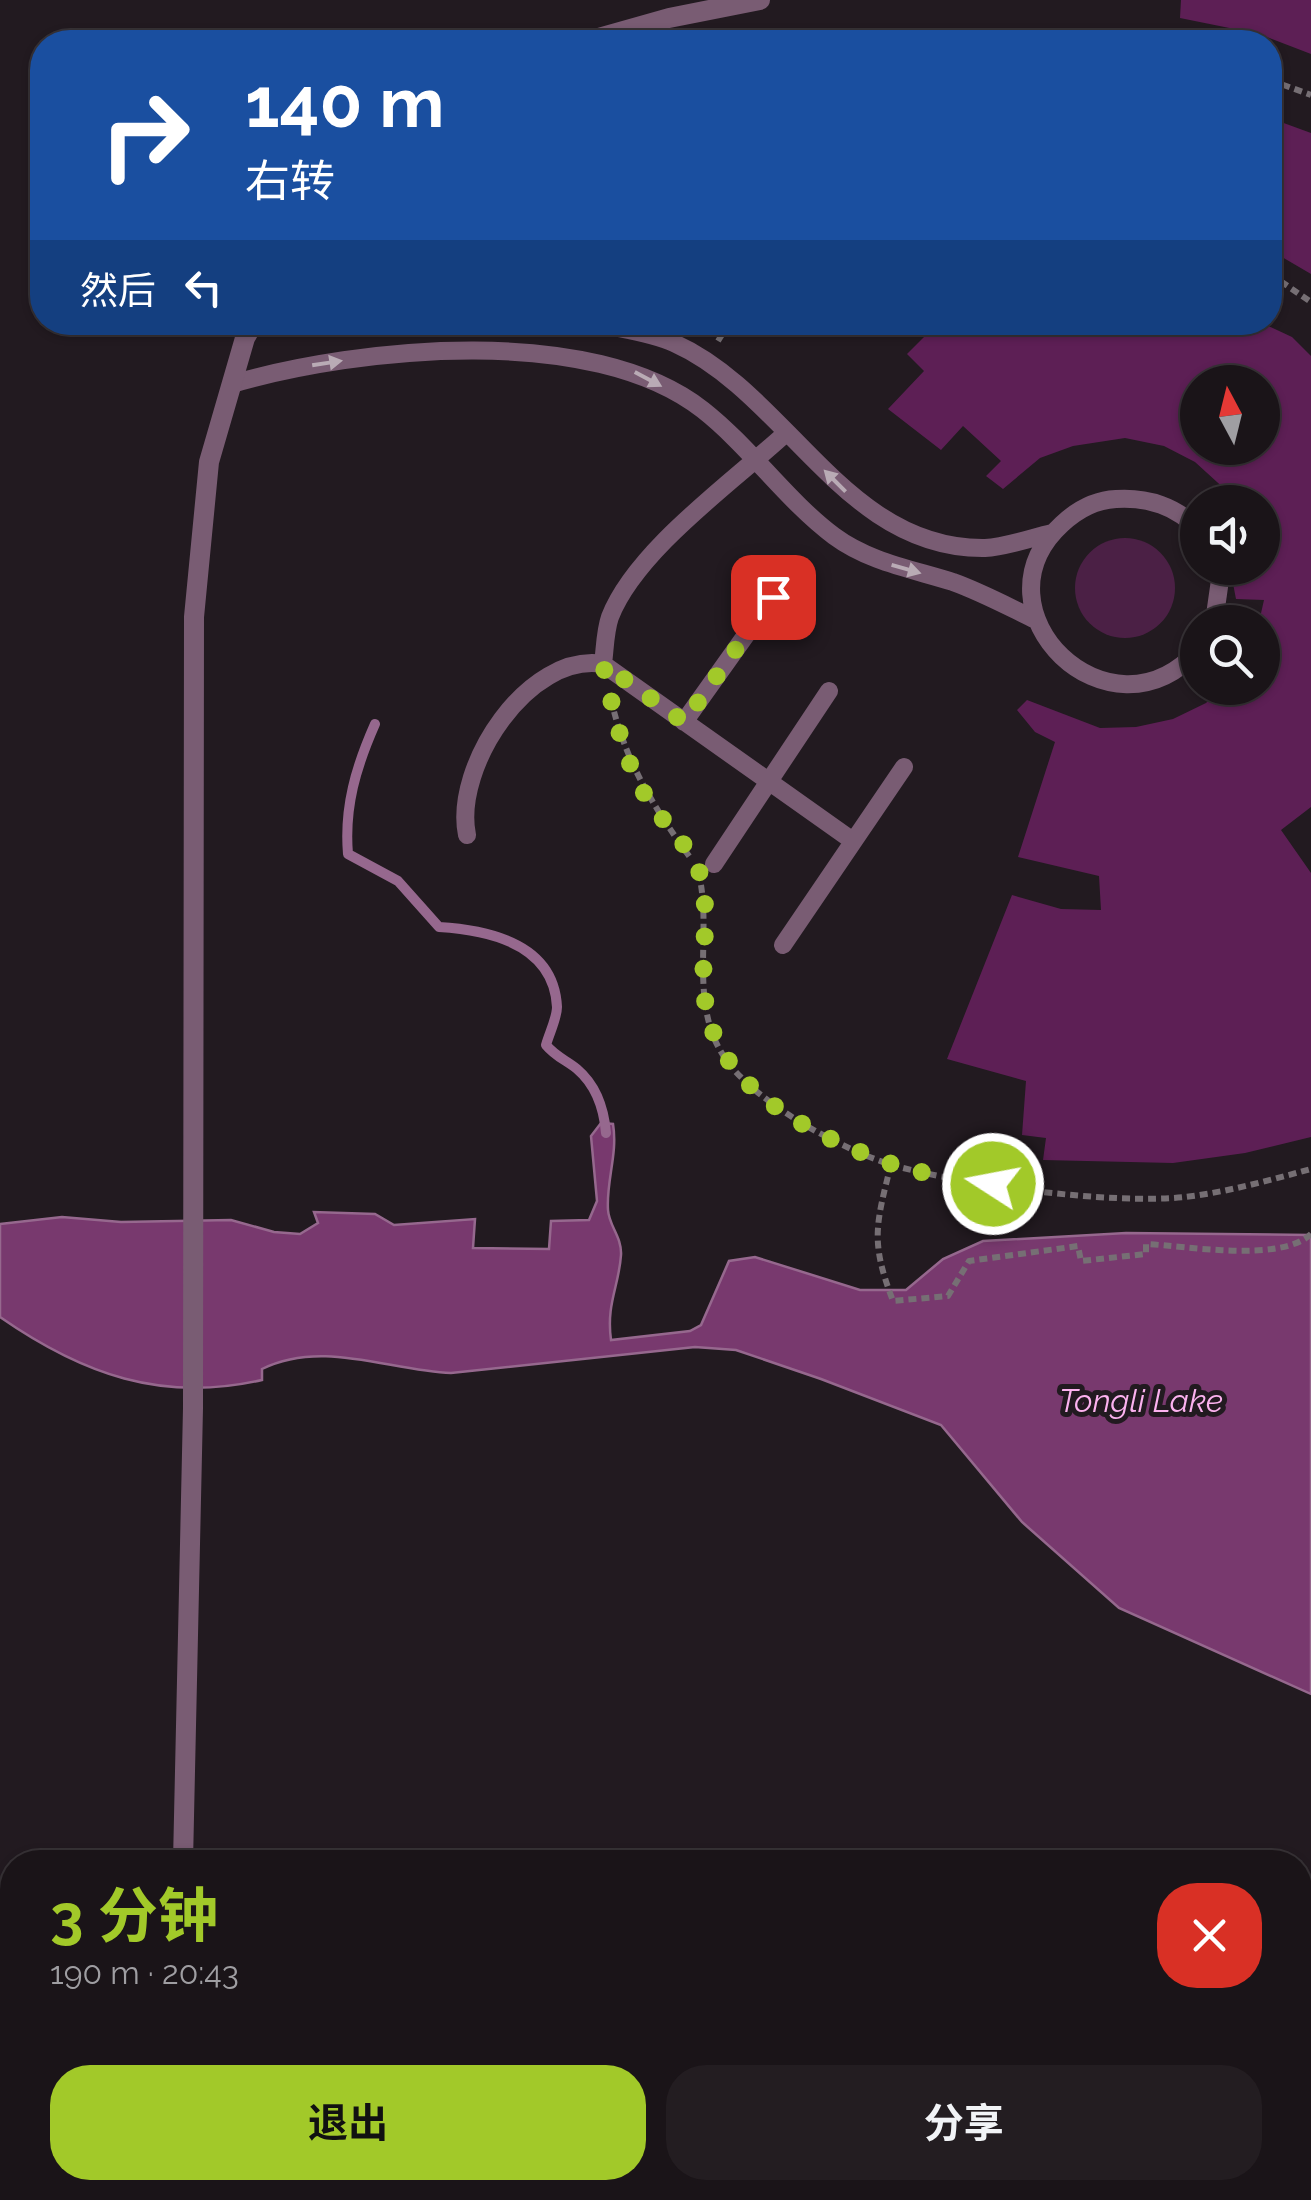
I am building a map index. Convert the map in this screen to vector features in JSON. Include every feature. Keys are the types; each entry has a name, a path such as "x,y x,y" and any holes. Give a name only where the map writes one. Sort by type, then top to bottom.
{"street":[{"path":"627,30 760,0"},
{"path":"183,1850 193,1408 194,618 210,462 249,335"}],"lane":[{"path":"645,335 673,342 735,383 852,499 926,540 986,548 1052,533"},
{"path":"232,384 278,371 370,356 517,350 634,371 700,408 758,459 834,536 882,562 957,583 1036,620"},
{"path":"603,664 610,617 634,581 686,519 786,433"},
{"path":"1180,516 1167,506 1136,498 1104,499 1076,512 1052,533 1037,560 1032,589 1036,620 1050,647 1072,668 1099,681 1130,685 1160,679 1180,664"},
{"path":"684,722 773,597"},
{"path":"467,835 464,792 484,741 528,692 582,660 603,664 854,841"},
{"path":"714,864 829,691"},
{"path":"783,945 904,768"}],"path":[{"path":"1282,85 1311,96"},
{"path":"1282,282 1311,302"},
{"path":"603,664 620,740 644,794 699,871 706,916 700,960 708,1017 725,1059 758,1095 890,1164 993,1184 1091,1195 1182,1197 1311,1169"},
{"path":"890,1164 875,1228 878,1263 893,1301 948,1296 969,1261 1078,1246 1080,1260 1146,1254 1146,1244 1275,1250 1299,1246 1311,1234"}],"shaded area":[{"path":"1125,538 1144,542 1160,553 1171,569 1175,588 1171,607 1160,623 1144,634 1125,638 1106,634 1090,623 1079,607 1075,588 1079,569 1090,553 1106,542"}],"water":[{"name":"Tongli Lake","path":"601,1123 613,1124 608,1210 621,1249 610,1316 611,1340 690,1331 701,1325 729,1261 755,1257 860,1290 906,1290 943,1259 983,1241 1126,1233 1311,1235 1311,1694 1119,1608 1022,1522 941,1425 736,1350 695,1347 451,1373 356,1359 309,1357 285,1360 262,1369 262,1380 190,1388 124,1379 93,1368 61,1354 0,1317 0,1224 62,1217 121,1222 231,1220 274,1232 300,1234 318,1223 314,1212 375,1214 394,1225 475,1219 473,1248 549,1249 551,1221 589,1220 597,1201 591,1136"}],"building":[{"path":"1181,0 1311,0 1311,54 1282,43 1282,30 1239,30 1180,18"},
{"path":"1282,122 1311,133 1311,274 1282,257"},
{"path":"1282,332 1311,356 1311,807 1281,830 1311,873 1311,1137 1245,1153 1173,1163 1043,1160 1046,1138 1022,1135 1026,1081 947,1059 1012,895 1061,909 1101,910 1099,876 1018,857 1055,742 1035,732 1017,710 1027,700 1100,728 1136,727 1173,719 1202,705 1280,705 1280,605 1236,599 1233,585 1280,585 1280,485 1220,485 1198,465 1280,465 1280,365 1180,365 1180,454 1164,446 1125,438 1073,446 1040,458 1003,489 986,476 1001,461 963,426 941,450 888,409 924,371 907,354 926,335"}],"waterway":[{"path":"375,724 353,788 348,854 398,881 439,927 498,937 532,955 553,986 557,1007 546,1045 590,1083 601,1107 606,1133"}],"route":[{"path":"773,597 684,722 603,664 620,740 644,794 699,871 706,916 700,960 708,1017 725,1059 758,1095 785,1111 890,1164 993,1184"}]}
